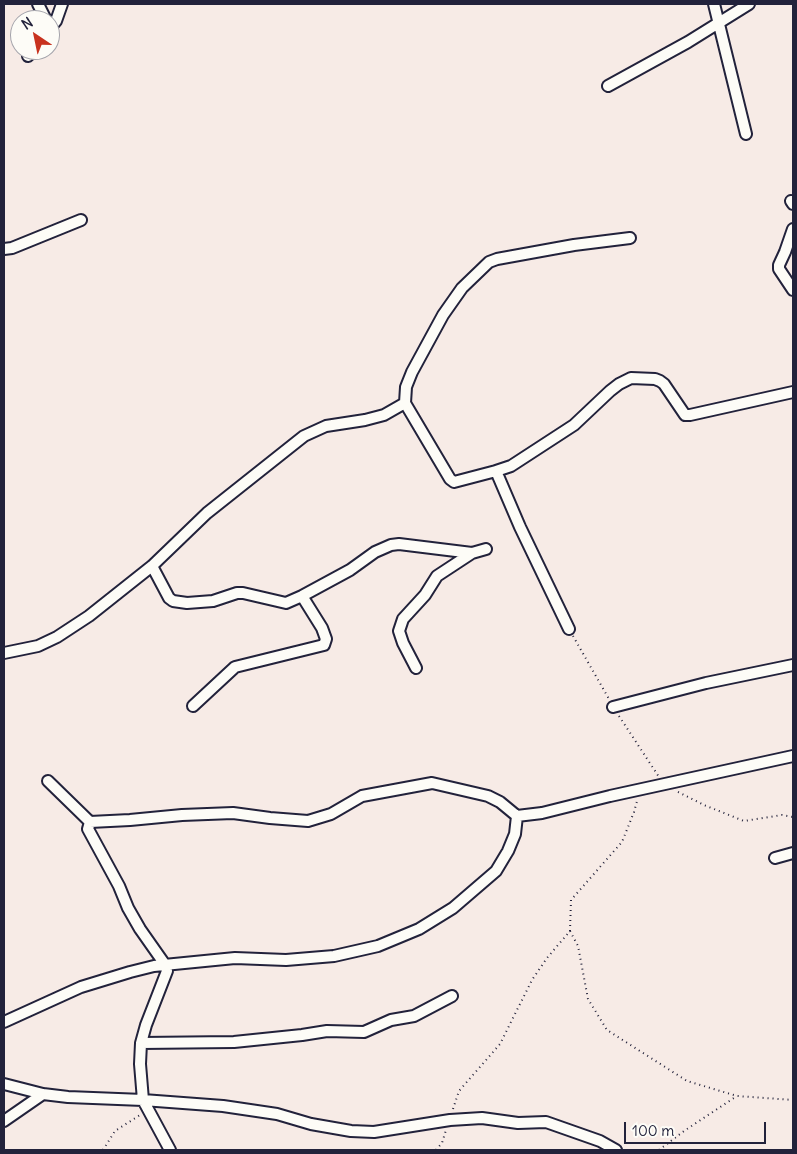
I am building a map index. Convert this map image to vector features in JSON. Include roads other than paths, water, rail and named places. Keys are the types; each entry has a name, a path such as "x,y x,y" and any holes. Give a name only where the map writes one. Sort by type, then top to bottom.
{"street":[{"path":"714,4 746,134"},
{"path":"608,86 688,42 749,4"},
{"path":"4,249 12,248 81,220"},
{"path":"793,232 779,269 793,290"},
{"path":"630,238 574,245 497,259 489,262 462,288 443,315 412,372 406,387 405,403 450,479 454,482 496,472 511,466 574,425 610,391 631,378 660,380 685,415 793,392"},
{"path":"4,653 38,646 73,628 152,566 207,513 304,436 326,426 384,415 405,403"},
{"path":"496,472 569,629"},
{"path":"152,566 169,598 177,602 213,601 237,593 243,593 286,603 350,570 376,552 391,545 399,544 472,553"},
{"path":"416,668 403,644 399,631 403,619 425,595 437,576 472,553 486,549"},
{"path":"193,706 235,667 324,645 326,639 322,628 302,596"},
{"path":"613,707 706,683 793,665"},
{"path":"48,781 90,822 233,813 308,821 331,814 362,796 432,783 488,796 500,802 517,816 542,813 793,756"},
{"path":"4,1022 81,987 130,972 235,958 286,960 334,956 378,946 419,929 453,908 496,871 508,851 515,834 517,816"},
{"path":"90,822 88,829 115,878 128,908 166,966 167,971 141,1043 140,1064 143,1100 170,1150"},
{"path":"775,858 793,853"},
{"path":"141,1043 234,1042 302,1036 327,1031 364,1032 391,1020 414,1016 452,996"},
{"path":"4,1084 43,1094 78,1098 143,1100 223,1106 277,1114 311,1124 374,1132 450,1120 482,1118 518,1123 546,1122 600,1141 616,1150"},
{"path":"4,1121 43,1094"}]}
